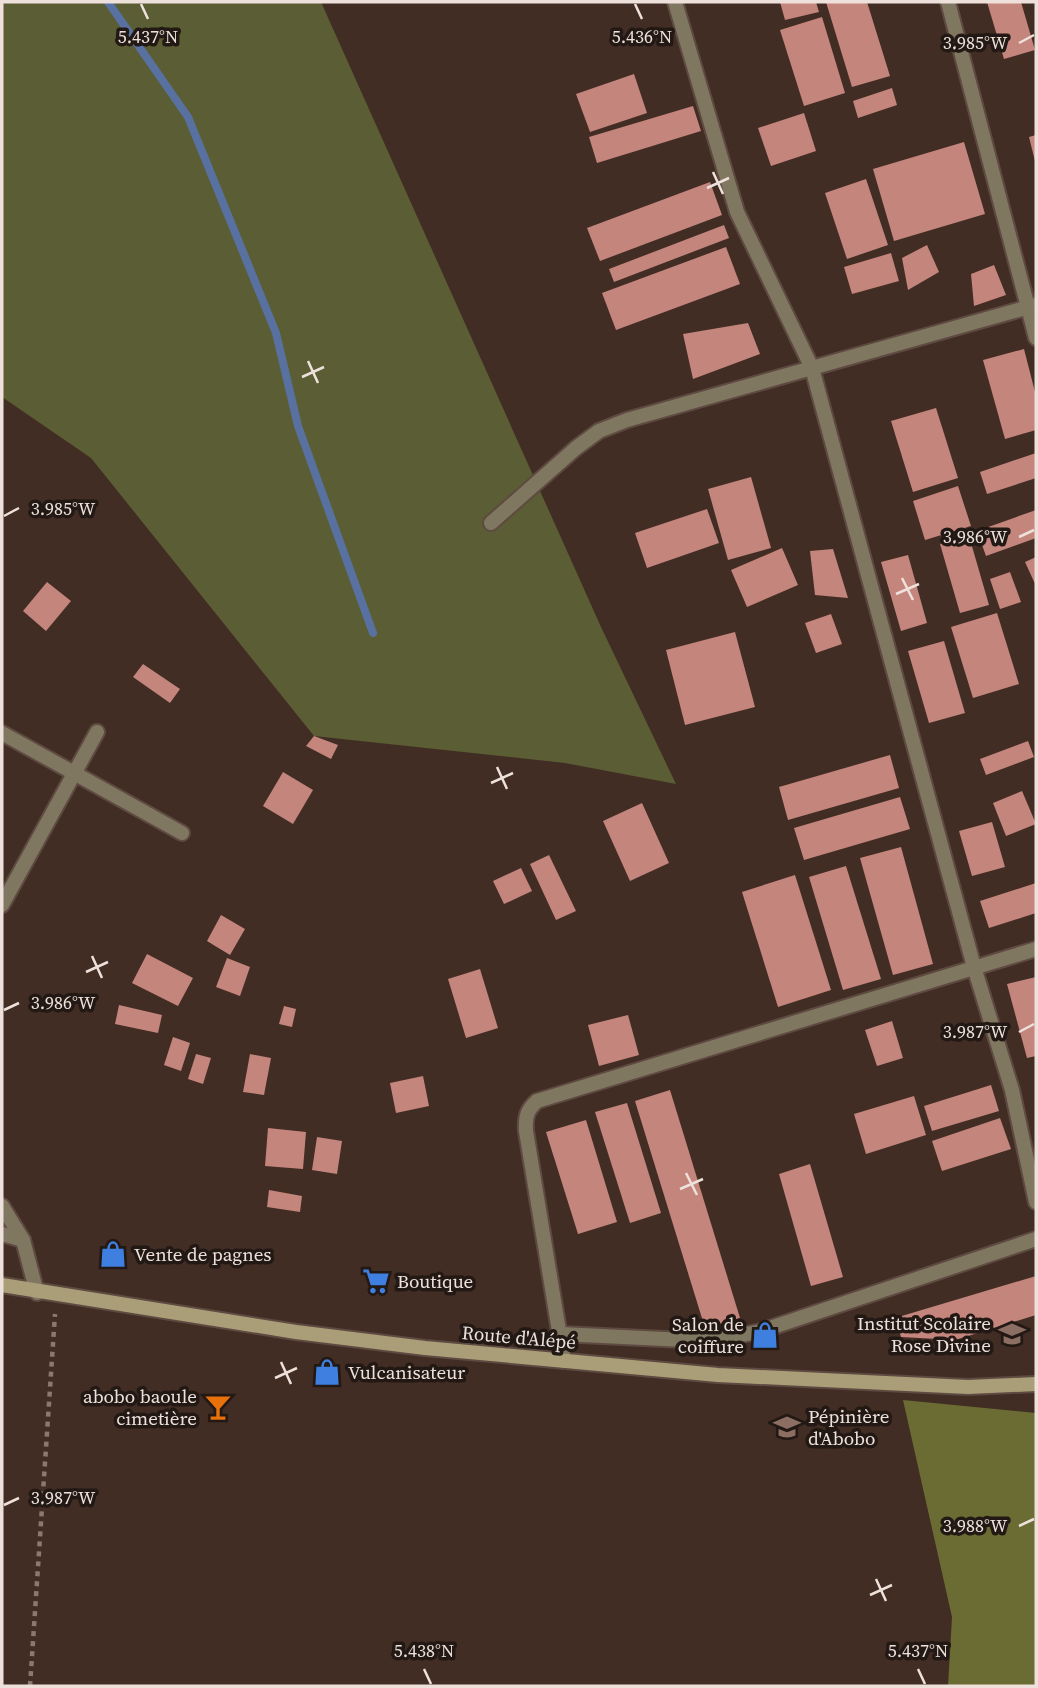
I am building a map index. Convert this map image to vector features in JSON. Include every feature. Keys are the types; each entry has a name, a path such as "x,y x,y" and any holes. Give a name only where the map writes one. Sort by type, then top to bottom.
{"main road":[{"name":"Route d'Alépé","path":"2,1285 37,1293 296,1332 425,1348 718,1375 968,1387 1036,1384"}],"street":[{"path":"675,2 737,212 812,368 974,967 1012,1090 1036,1202"},
{"path":"948,2 1031,306 1036,338"},
{"path":"491,523 576,448 599,432 626,420 1031,306"},
{"path":"2,905 97,732"},
{"path":"2,733 182,833"},
{"path":"564,1361 526,1131 527,1113 537,1101 1036,949"},
{"path":"2,1206 23,1240 37,1293"},
{"path":"2,1234 23,1240"},
{"path":"561,1334 705,1340 758,1332 1036,1239"}],"path":[{"path":"30,1686 56,1296"}],"green space":[{"path":"2,2 321,2 601,627 676,784 565,763 314,736 91,458 2,397"},
{"path":"903,1400 1036,1413 1036,1686 948,1686 952,1617"}],"building":[{"path":"780,2 816,2 819,12 785,20"},
{"path":"826,2 867,2 890,76 852,87"},
{"path":"987,2 1021,2 1035,50 1004,59"},
{"path":"822,17 845,93 804,106 780,30"},
{"path":"634,74 647,113 590,132 576,94"},
{"path":"892,88 897,105 858,118 853,101"},
{"path":"693,106 701,131 597,163 589,137"},
{"path":"804,113 816,151 771,166 758,128"},
{"path":"1036,135 1036,160 1035,161 1029,137"},
{"path":"964,142 985,214 894,241 873,169"},
{"path":"866,179 888,245 847,259 825,193"},
{"path":"710,182 722,215 600,261 587,228"},
{"path":"724,225 729,238 614,282 609,269"},
{"path":"927,245 939,272 908,290 902,258"},
{"path":"726,247 740,284 616,330 602,293"},
{"path":"891,253 899,281 852,294 844,267"},
{"path":"994,265 1006,295 974,306 971,274"},
{"path":"748,323 760,354 693,379 683,334"},
{"path":"1024,349 1036,396 1036,430 1005,439 983,360"},
{"path":"936,408 958,478 913,492 891,421"},
{"path":"1036,453 1036,478 987,494 980,472"},
{"path":"751,477 771,548 728,560 708,489"},
{"path":"958,486 971,526 925,540 913,501"},
{"path":"707,509 719,543 647,568 635,533"},
{"path":"1036,510 1036,538 986,556 977,531"},
{"path":"969,536 989,605 960,613 940,544"},
{"path":"782,548 798,585 747,607 731,570"},
{"path":"833,549 848,598 815,595 810,551"},
{"path":"908,555 927,623 901,631 881,562"},
{"path":"1036,557 1036,586 1025,562"},
{"path":"1010,572 1021,602 1000,609 990,579"},
{"path":"47,582 71,601 46,631 23,611"},
{"path":"997,613 1019,684 973,698 951,627"},
{"path":"831,614 842,644 816,653 805,623"},
{"path":"735,632 755,707 685,725 666,650"},
{"path":"944,641 965,713 929,723 908,651"},
{"path":"143,664 180,689 170,703 133,677"},
{"path":"314,736 338,745 331,759 306,746"},
{"path":"1028,741 1034,757 986,775 980,759"},
{"path":"890,755 899,788 788,820 779,787"},
{"path":"283,772 313,790 293,824 263,806"},
{"path":"1022,791 1036,824 1006,836 993,803"},
{"path":"900,797 910,829 804,860 794,828"},
{"path":"642,803 669,863 630,881 603,821"},
{"path":"992,822 1005,867 972,876 959,831"},
{"path":"901,847 933,964 893,975 860,858"},
{"path":"549,855 576,911 556,920 530,864"},
{"path":"846,866 881,979 843,990 809,877"},
{"path":"521,868 532,891 504,904 493,881"},
{"path":"795,875 831,990 778,1007 742,892"},
{"path":"1036,883 1036,913 989,928 980,901"},
{"path":"221,915 245,929 230,955 207,941"},
{"path":"147,954 193,978 178,1006 132,983"},
{"path":"227,958 250,967 240,996 216,987"},
{"path":"480,969 498,1028 466,1038 448,979"},
{"path":"1036,977 1036,1056 1027,1058 1007,984"},
{"path":"119,1005 162,1015 158,1033 115,1024"},
{"path":"284,1006 296,1009 292,1027 279,1024"},
{"path":"628,1015 639,1055 599,1066 588,1025"},
{"path":"892,1021 903,1058 877,1066 865,1030"},
{"path":"173,1037 190,1043 181,1071 164,1065"},
{"path":"196,1054 211,1058 203,1084 188,1079"},
{"path":"250,1054 271,1058 264,1095 243,1092"},
{"path":"423,1076 429,1106 396,1113 390,1083"},
{"path":"991,1085 999,1111 932,1131 924,1106"},
{"path":"670,1090 740,1318 705,1328 635,1101"},
{"path":"914,1096 926,1135 866,1154 854,1114"},
{"path":"627,1103 661,1213 630,1223 595,1112"},
{"path":"1000,1118 1011,1149 942,1171 932,1141"},
{"path":"586,1120 617,1222 578,1234 546,1132"},
{"path":"268,1128 306,1132 303,1169 265,1166"},
{"path":"317,1137 342,1141 337,1174 312,1170"},
{"path":"810,1164 843,1277 811,1286 779,1174"},
{"path":"269,1190 302,1196 300,1212 267,1207"},
{"path":"1036,1276 1036,1315 955,1340 901,1337 895,1318"}],"waterway":[{"path":"108,2 188,117 276,333 298,426 373,633"}],"place":[{"name":"Vente de pagnes","path":"113,1254"},
{"name":"Boutique","path":"376,1281"},
{"name":"Institut Scolaire Rose Divine","path":"1012,1334"},
{"name":"Salon de coiffure","path":"765,1335"},
{"name":"Vulcanisateur","path":"327,1372"},
{"name":"abobo baoule cimetière","path":"218,1407"},
{"name":"Pépinière d'Abobo","path":"787,1427"}]}
